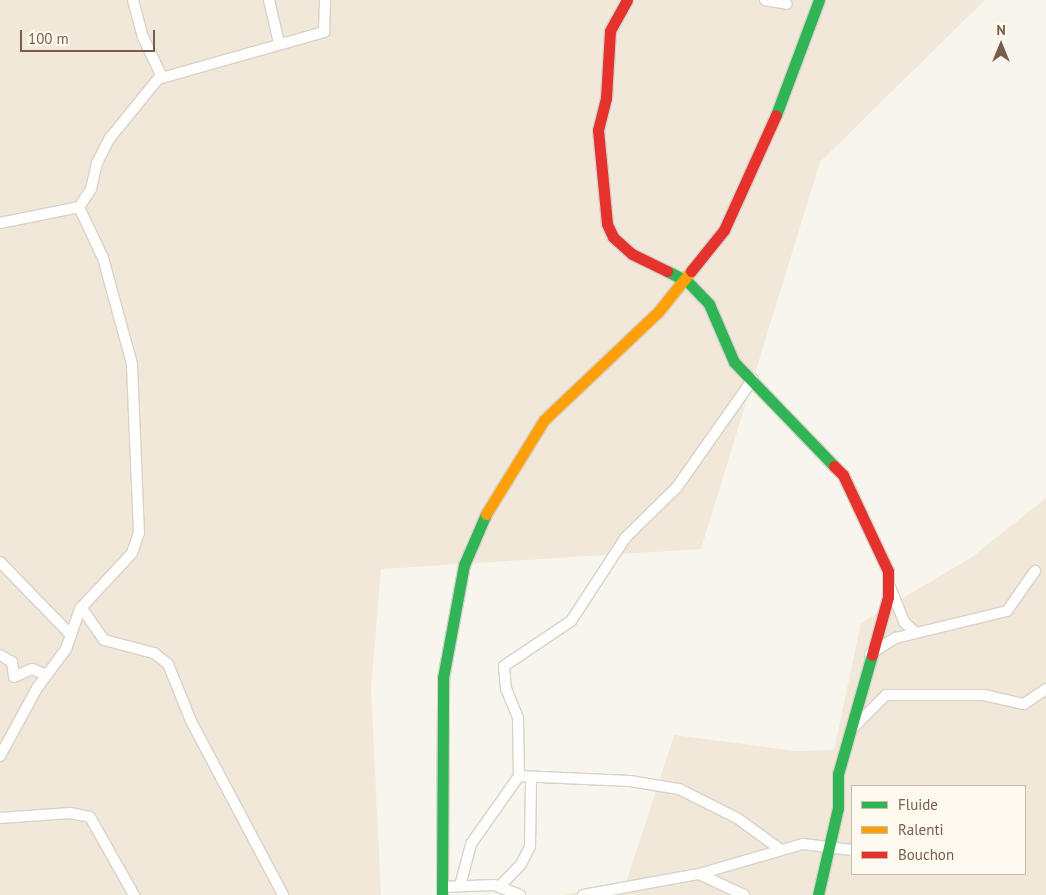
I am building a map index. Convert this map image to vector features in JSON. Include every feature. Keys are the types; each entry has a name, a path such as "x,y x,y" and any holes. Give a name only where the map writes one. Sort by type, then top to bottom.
{"street":[{"path":"133,0 142,37 162,77"},
{"path":"269,0 279,43"},
{"path":"0,223 79,208 91,190 97,163 110,138 162,77 326,30 325,0"},
{"path":"627,0 610,31 606,98 598,130 607,224 613,237 632,254 687,281 709,304 734,362 753,379 843,475 883,558 890,587 904,622 916,633"},
{"path":"765,0 787,4"},
{"path":"520,895 500,886 460,886 442,891 443,678 464,564 492,499 544,420 687,281 724,230 759,160 819,0"},
{"path":"0,756 47,675 66,649 69,633 81,607 132,553 139,533 132,364 96,240 79,208"},
{"path":"460,886 471,844 519,776 518,718 506,689 504,666 571,622 626,536 677,488 753,379"},
{"path":"0,562 69,633"},
{"path":"869,655 896,638 1007,611 1035,571"},
{"path":"818,895 838,808 838,774 852,728 869,655 890,587"},
{"path":"81,607 104,640 154,653 168,664 191,721 283,895"},
{"path":"0,655 12,662 14,677 32,669 47,675"},
{"path":"852,728 886,695 978,694 1024,704 1046,689"},
{"path":"519,776 531,780 598,778 679,789 736,818 781,850"},
{"path":"500,886 521,864 530,846 531,780"},
{"path":"0,818 70,813 90,817 134,895"},
{"path":"583,895 700,874 803,844 851,850"},
{"path":"700,874 744,895"}],"shaded area":[{"path":"0,0 985,0 820,162 701,549 381,569 371,688 381,895 0,895"},
{"path":"1046,498 1046,895 563,895 626,883 674,735 796,751 834,750 861,623 972,557"}],"traffic: fast":[{"path":"776,115 819,0"},
{"path":"667,271 687,281 709,304 734,362 834,466"},
{"path":"442,895 443,678 464,565 486,514"},
{"path":"818,895 838,808 838,774 872,655"}],"traffic: slow":[{"path":"486,514 544,420 658,312 691,271"}],"traffic: jam":[{"path":"627,0 610,31 606,98 598,130 607,224 613,237 632,254 667,271"},
{"path":"691,271 724,230 776,115"},
{"path":"834,466 843,475 888,571 888,597 872,655"}]}
